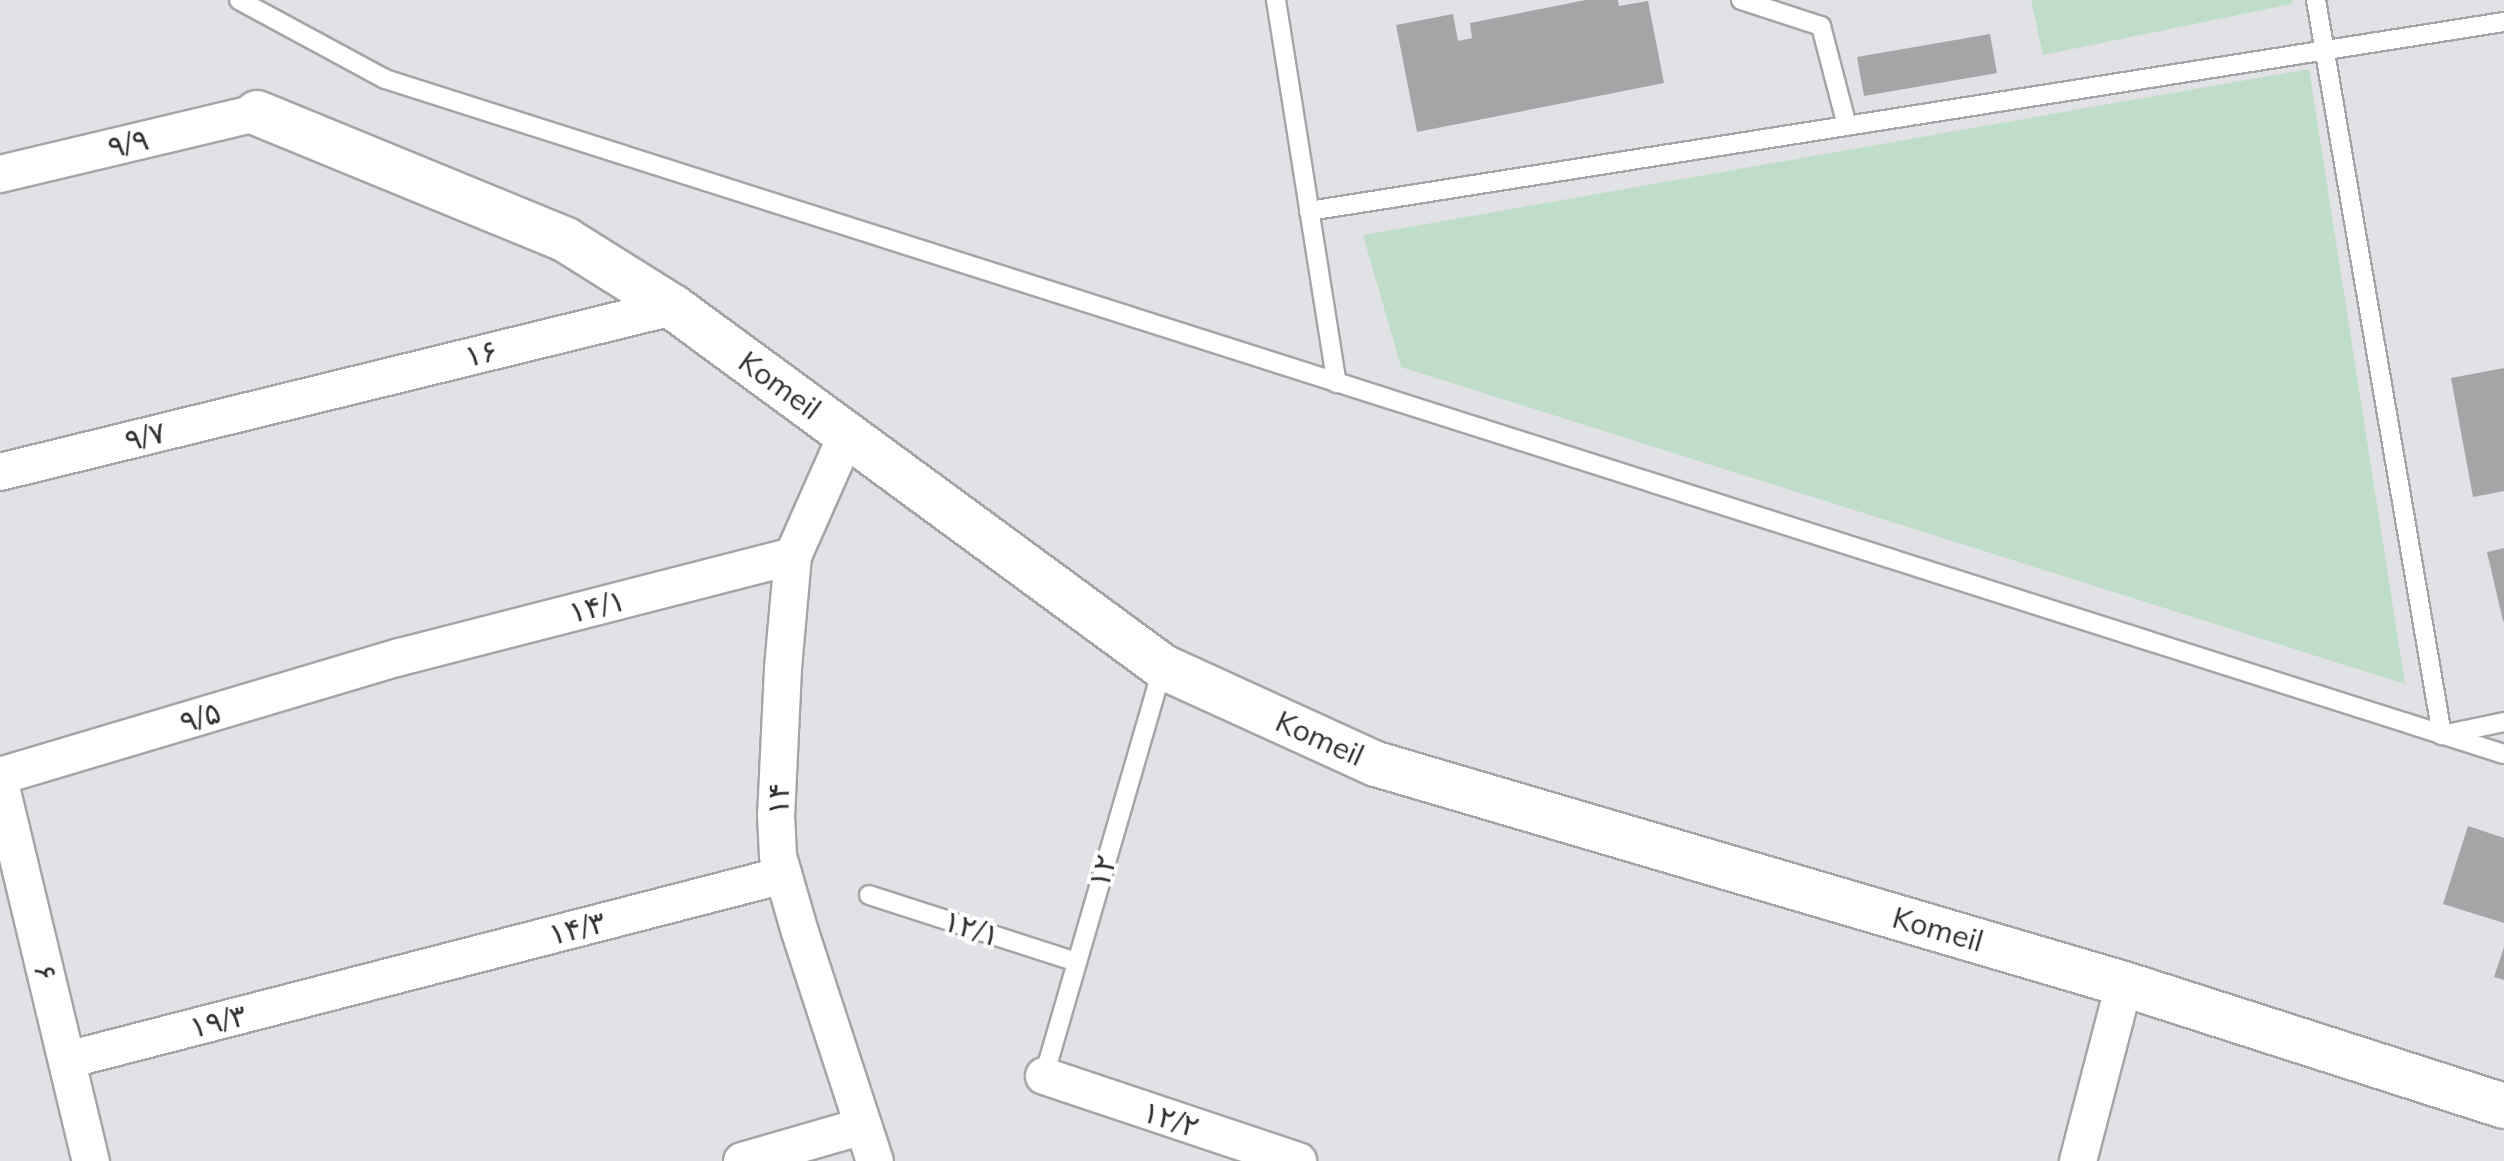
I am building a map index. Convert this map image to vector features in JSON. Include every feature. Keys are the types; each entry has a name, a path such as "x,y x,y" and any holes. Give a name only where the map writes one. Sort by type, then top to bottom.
{"street":[{"name":"۹/۹","path":"0,174 257,113"},
{"name":"Komeil","path":"257,113 566,240 673,307 1163,667 1376,764 2124,984 2504,1106"},
{"name":"۱۶","path":"289,399 673,307"},
{"name":"۹/۷","path":"0,472 289,399"},
{"name":"۱۴","path":"847,434 793,556 783,669 776,815 778,856 875,1161"},
{"name":"۱۴/۱","path":"400,657 793,556"},
{"name":"۹/۵","path":"0,776 400,657"},
{"name":"۶","path":"0,783 15,910 67,1060 91,1161"},
{"name":"۱۴/۳","path":"370,982 784,875"},
{"name":"۱۹/۳","path":"67,1060 370,982"},
{"path":"2078,1161 2124,984"},
{"name":"۱۲/۲","path":"1044,1076 1298,1161"},
{"path":"742,1161 863,1126"}],"lane":[{"path":"239,0 385,79 2504,754"},
{"path":"1276,0 1337,383"},
{"path":"1741,0 1821,26 1847,126"},
{"path":"2316,0 2442,735"},
{"path":"1309,211 2504,22"},
{"name":"۱۲","path":"1044,1076 1163,667"},
{"path":"2442,735 2504,722"},
{"name":"۱۲/۱","path":"869,895 1076,962"}],"green space":[{"path":"2031,0 2292,0 2292,4 2043,55"},
{"path":"2309,69 2405,684 1401,367 1363,235"}],"building":[{"path":"1586,0 1618,0 1619,6 1648,1 1664,83 1417,132 1396,25 1453,14 1458,41 1472,38 1470,23"},
{"path":"1990,34 1997,73 1864,96 1857,57"},
{"path":"2504,368 2504,491 2473,497 2451,378"},
{"path":"2504,548 2504,621 2503,621 2487,552"},
{"path":"2468,826 2504,838 2504,923 2443,904"},
{"path":"2504,947 2504,980 2494,977"}]}
